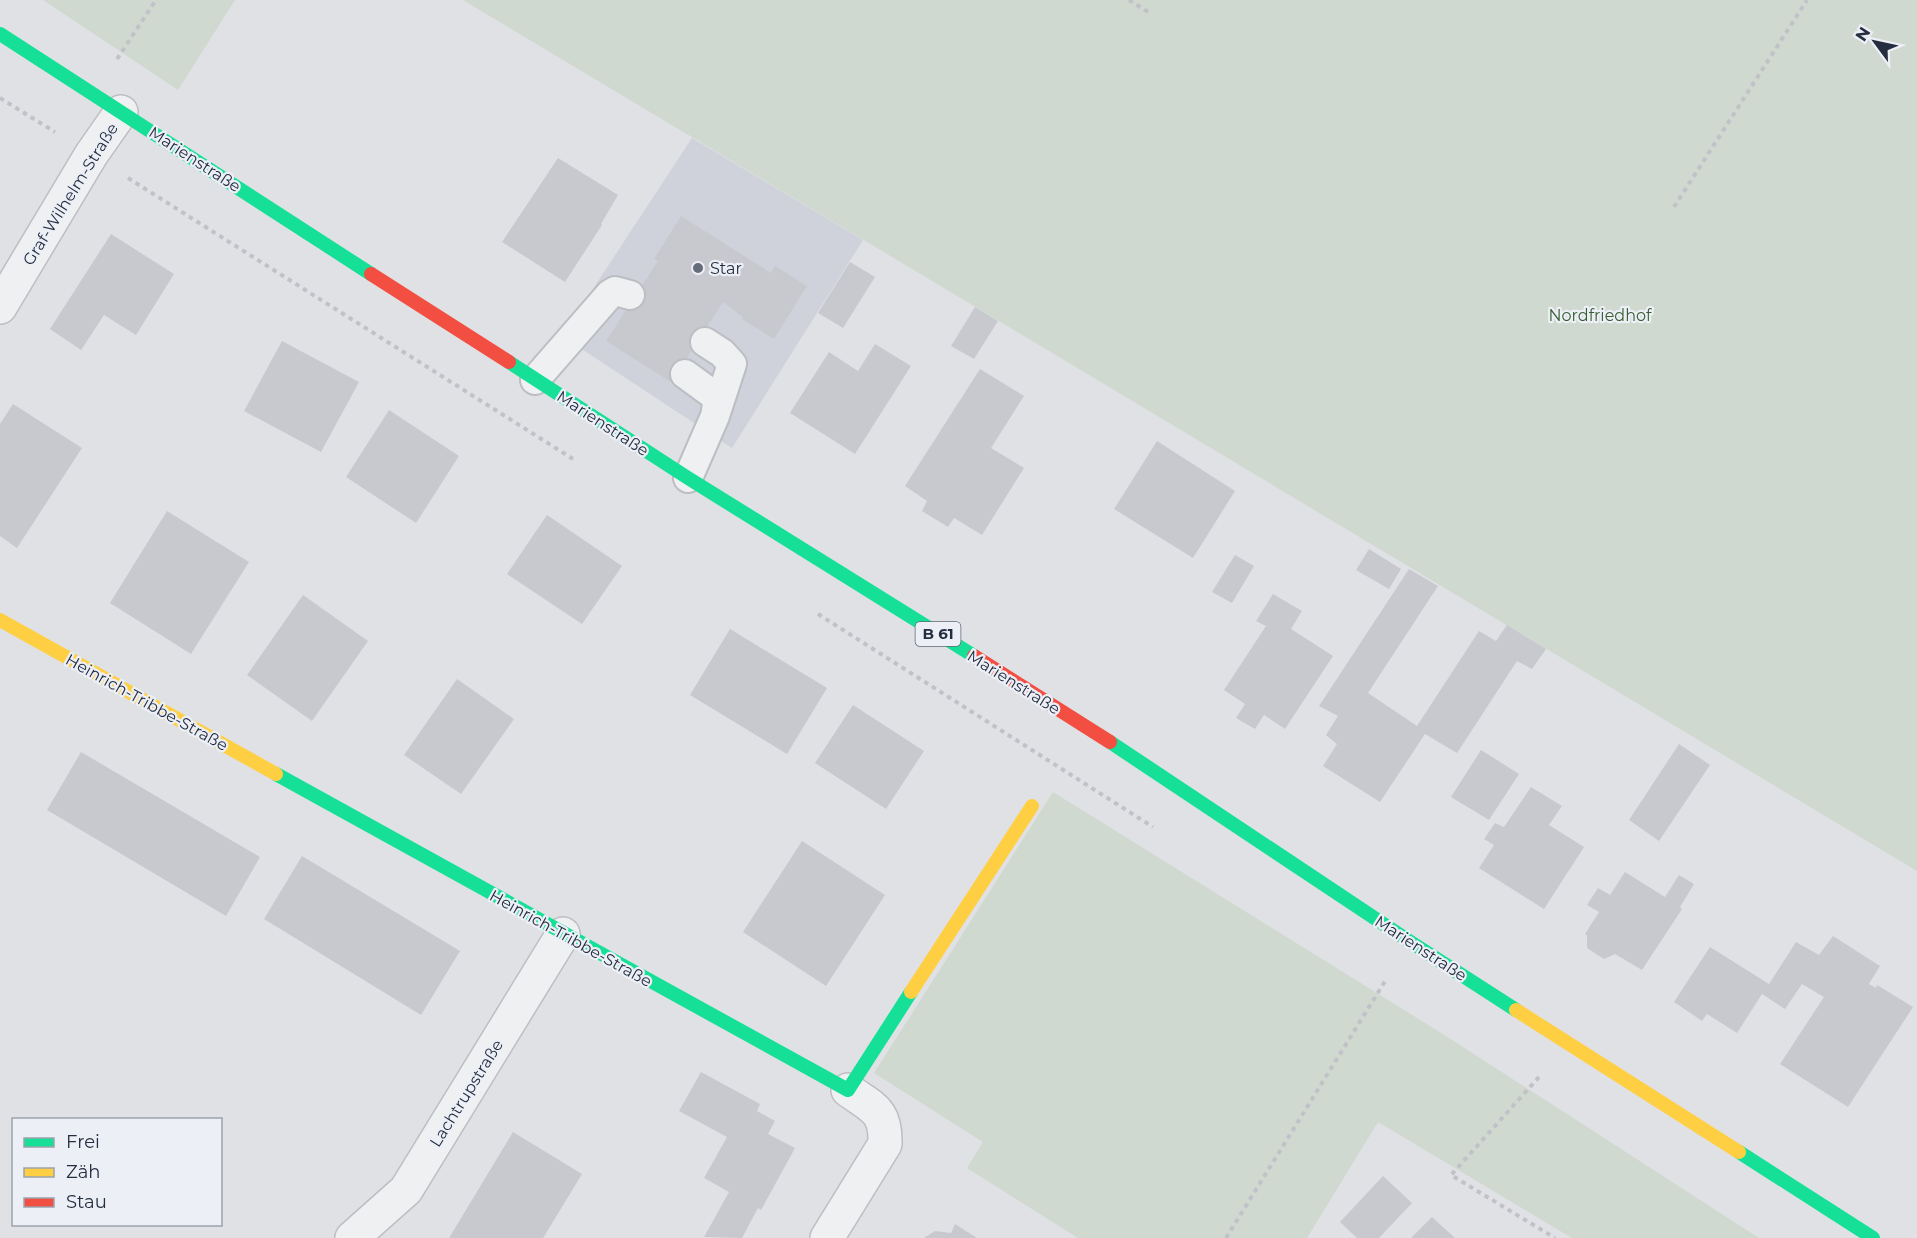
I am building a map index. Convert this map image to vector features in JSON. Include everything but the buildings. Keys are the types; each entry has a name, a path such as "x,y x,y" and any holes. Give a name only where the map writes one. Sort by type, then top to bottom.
{"main road":[{"name":"Marienstraße","path":"0,34 688,478 1084,725 1408,941 1873,1238"},
{"name":"Heinrich-Tribbe-Straße","path":"0,620 848,1090"},
{"path":"848,1090 1032,806"}],"street":[{"name":"Graf-Wilhelm-Straße","path":"0,307 91,155 121,112"},
{"name":"Lachtrupstraße","path":"352,1238 406,1190 563,934"},
{"path":"827,1238 885,1144 882,1116 848,1090"}],"lane":[{"path":"535,380 610,294 615,291 630,295"},
{"path":"580,326 595,321 612,326"},
{"path":"688,478 715,416 732,364 722,353 705,342"},
{"path":"685,374 715,396 717,404 715,416"}],"path":[{"path":"115,62 156,0"},
{"path":"1129,0 1148,12"},
{"path":"1674,207 1807,0"},
{"path":"0,98 575,460"},
{"path":"817,613 1158,830"},
{"path":"1032,806 1084,725"},
{"path":"1226,1238 1408,941"},
{"path":"1387,977 1397,984"},
{"path":"1531,1070 1540,1076 1451,1175 1555,1238"}],"shaded area":[{"path":"692,138 863,240 732,448 562,336"}],"green space":[{"path":"43,0 235,0 178,90"},
{"name":"Nordfriedhof","path":"463,0 1917,0 1917,871"},
{"path":"1053,792 1446,1036 1759,1238 1572,1238 1378,1122 1307,1238 1078,1238 967,1168 983,1142 874,1073"}],"traffic: fast":[{"path":"0,34 371,274"},
{"path":"509,362 688,478 974,656"},
{"path":"1110,742 1516,1010"},
{"path":"276,774 848,1090 911,992"},
{"path":"1739,1152 1873,1238"}],"traffic: slow":[{"path":"0,620 276,774"},
{"path":"911,992 1032,806"},
{"path":"1516,1010 1739,1152"}],"traffic: jam":[{"path":"371,274 509,362"},
{"path":"974,656 1110,742"}],"place":[{"name":"Star","path":"698,268"}]}
